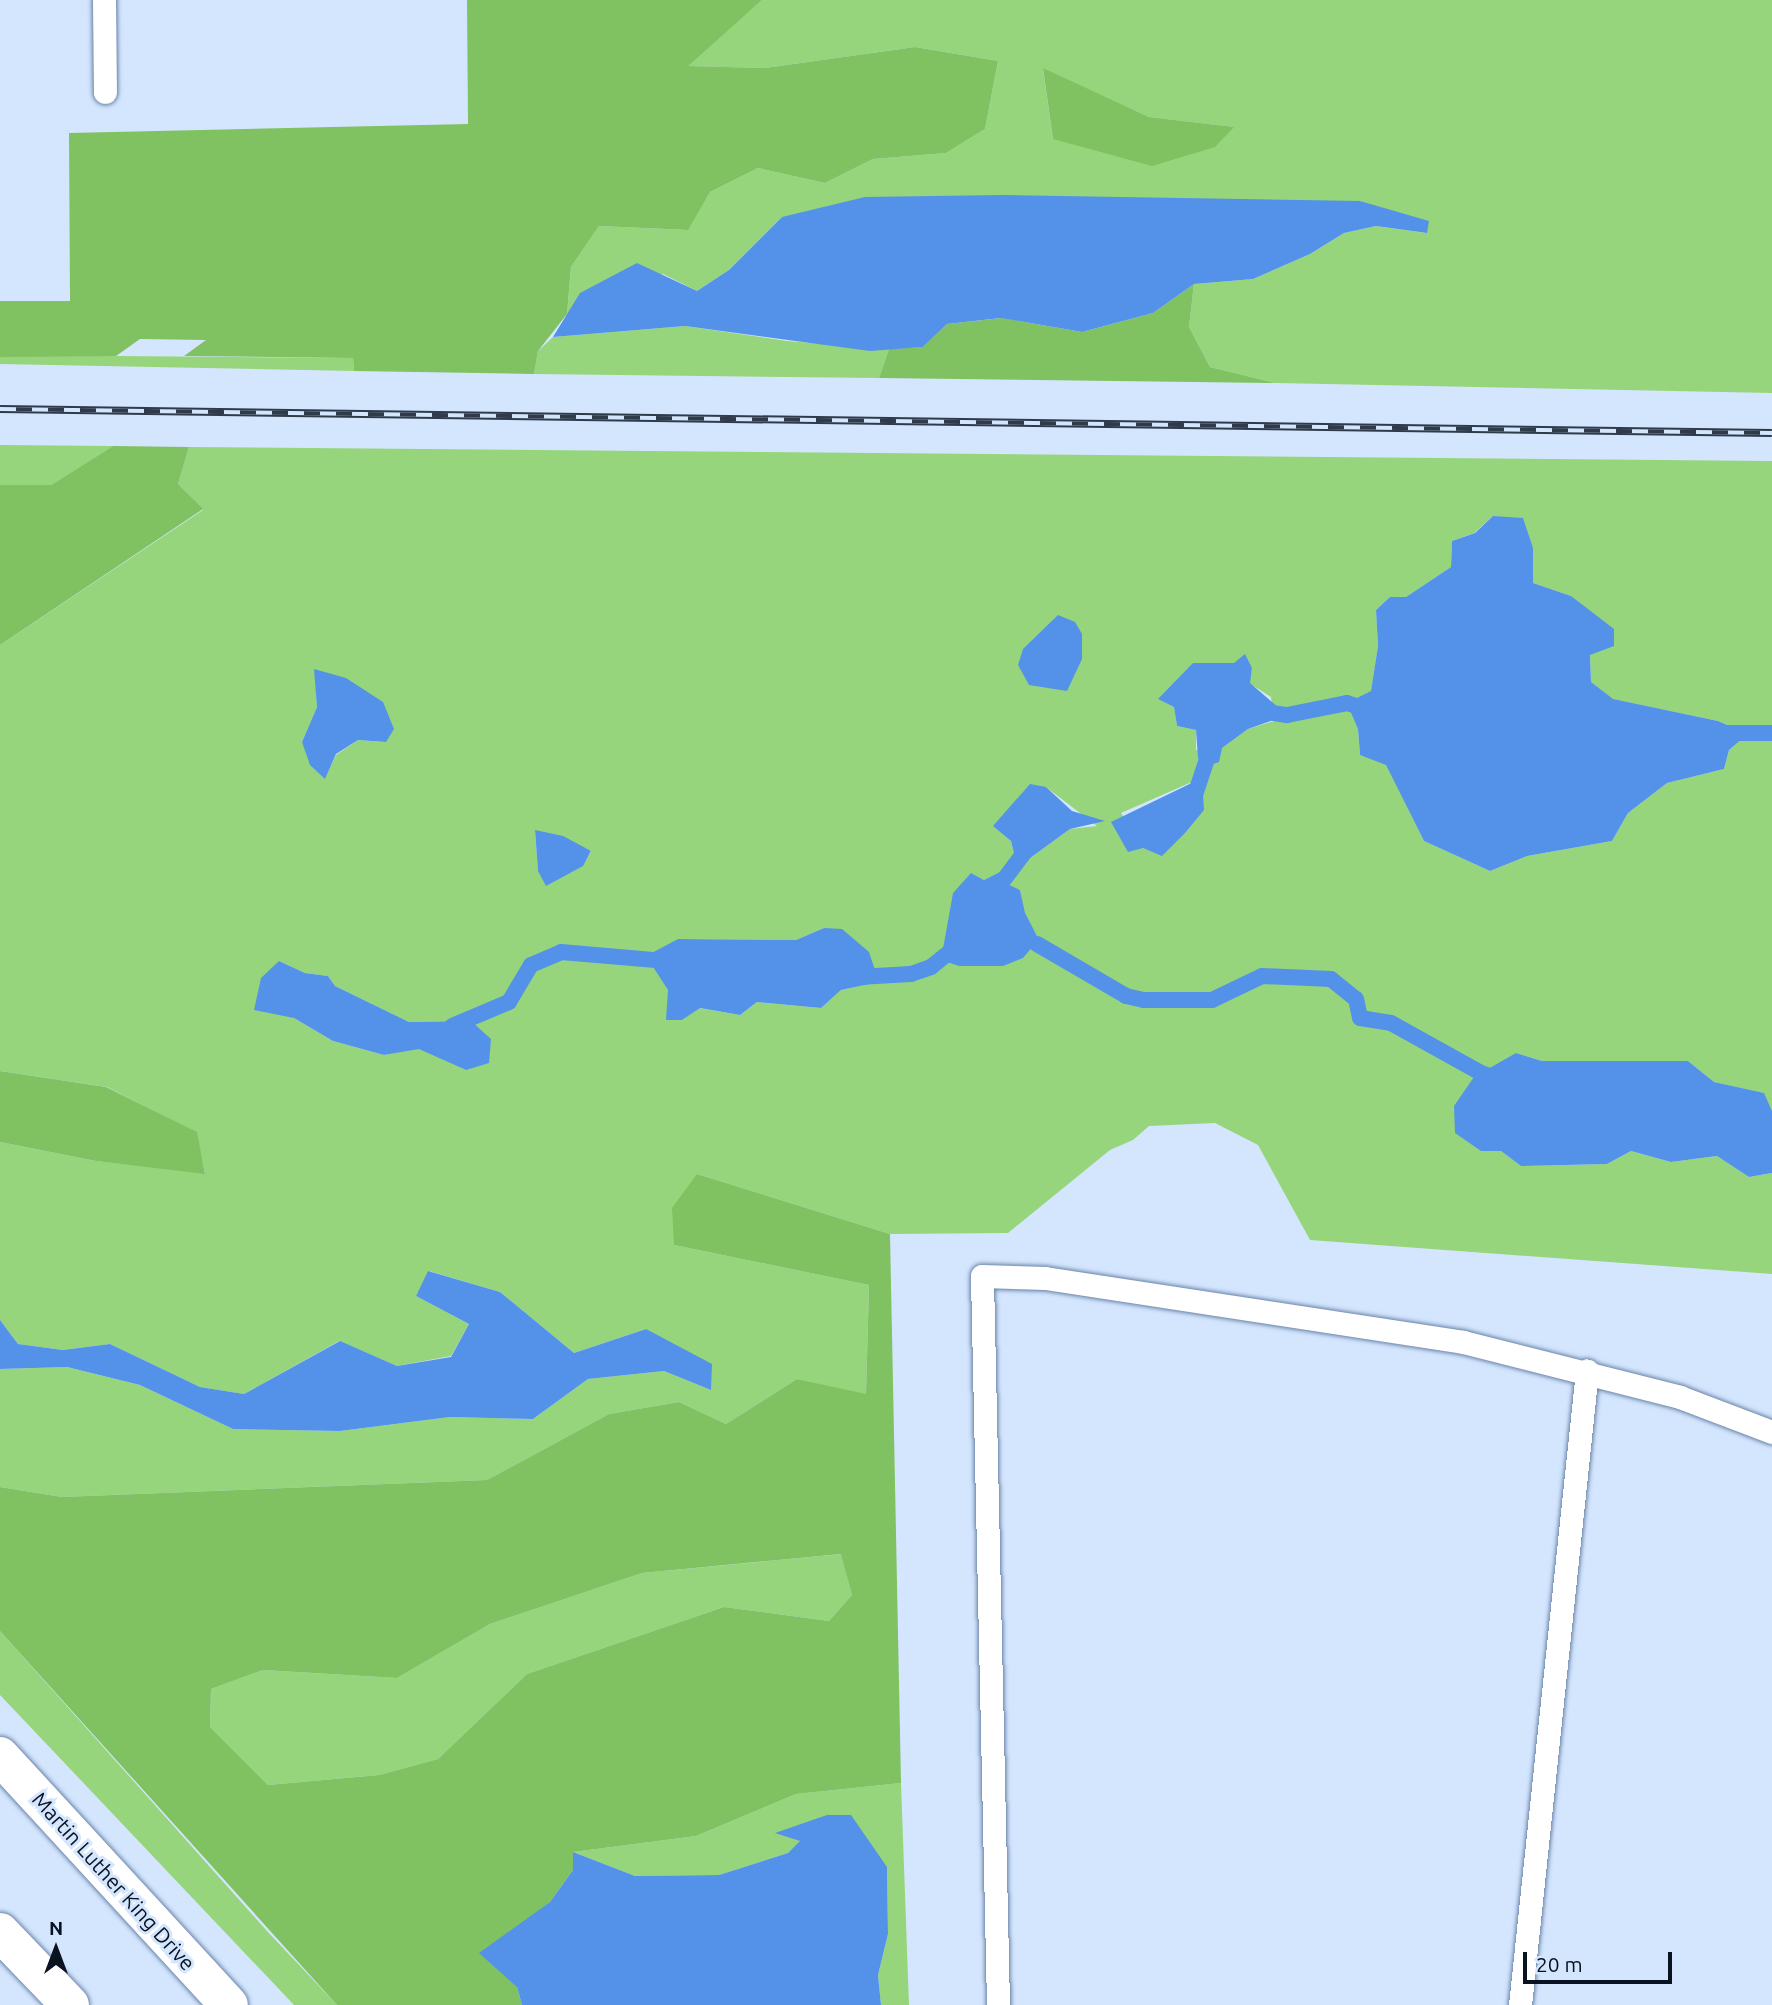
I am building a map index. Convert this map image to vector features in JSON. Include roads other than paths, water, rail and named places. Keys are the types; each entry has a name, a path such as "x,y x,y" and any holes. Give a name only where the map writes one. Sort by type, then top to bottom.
{"main road":[{"name":"Martin Luther King Drive","path":"0,1756 229,2005"},
{"path":"0,1932 69,2005"}],"lane":[{"path":"104,0 105,92"},
{"path":"998,2005 982,1276 1045,1278 1463,1342 1587,1371 1680,1397 1772,1432"},
{"path":"1520,2005 1587,1371"}],"water":[{"path":"1003,195 1360,201 1429,221 1427,233 1376,226 1344,233 1310,254 1253,279 1194,284 1153,313 1082,332 1001,318 947,324 923,347 870,351 685,326 553,337 580,293 637,263 697,291 729,270 782,217 865,197"},
{"path":"1493,516 1523,518 1533,548 1533,583 1571,596 1614,629 1614,646 1590,655 1591,682 1613,699 1718,721 1748,734 1729,750 1724,769 1667,783 1628,813 1612,841 1527,856 1490,871 1424,841 1386,765 1360,755 1358,729 1347,703 1371,691 1378,646 1376,610 1390,597 1406,597 1451,567 1452,541 1475,533"},
{"path":"1058,615 1075,622 1082,634 1082,659 1067,691 1029,685 1018,665 1023,649"},
{"path":"1245,654 1252,668 1250,683 1287,715 1248,729 1222,748 1219,762 1207,766 1198,758 1196,730 1177,726 1174,707 1158,699 1193,663 1234,663"},
{"path":"314,669 346,678 383,702 394,729 386,742 358,740 336,754 325,779 310,765 302,742 317,707"},
{"path":"1202,778 1204,810 1162,856 1143,848 1128,852 1111,822"},
{"path":"1030,784 1046,787 1072,811 1105,821 1070,829 1026,861 1016,861 1011,841 993,826"},
{"path":"535,830 563,836 591,851 583,866 546,886 538,871"},
{"path":"1010,867 1007,884 1020,890 1025,913 1038,938 1053,949 1054,957 1033,946 1023,958 1003,966 959,966 941,960 953,893 971,873 984,880"},
{"path":"824,928 842,929 869,952 879,982 841,990 821,1008 757,1002 740,1015 700,1008 682,1020 666,1020 668,990 646,956 678,939 796,940"},
{"path":"279,961 305,973 328,976 335,986 409,1022 471,1021 491,1039 489,1063 466,1070 419,1049 384,1055 333,1041 294,1018 254,1010 261,978"},
{"path":"1516,1053 1542,1061 1688,1061 1714,1082 1764,1093 1772,1111 1772,1173 1749,1177 1717,1156 1671,1162 1631,1151 1607,1164 1521,1166 1501,1151 1481,1151 1455,1133 1454,1106 1474,1077"},
{"path":"428,1271 500,1292 574,1353 646,1329 712,1364 711,1390 664,1371 588,1379 533,1419 450,1417 340,1431 233,1429 140,1385 67,1367 0,1369 0,1320 18,1344 63,1350 110,1344 200,1387 244,1394 340,1341 397,1366 451,1357 469,1324 416,1296"},
{"path":"827,1815 851,1815 887,1867 888,1934 878,1975 881,2005 522,2005 517,1987 479,1953 550,1902 573,1870 573,1852 635,1876 719,1875 788,1853 800,1841 775,1833"}],"waterway":[{"path":"1267,712 1287,715 1347,703 1365,709"},
{"path":"1729,733 1772,733"},
{"path":"1195,795 1211,747"},
{"path":"999,886 1030,845"},
{"path":"1037,944 1126,996 1144,1000 1212,1000 1262,976 1331,979 1356,999 1360,1018 1391,1023 1481,1073 1501,1080"},
{"path":"858,977 911,974 931,967 956,947"},
{"path":"452,1026 509,1002 531,965 561,952 665,961"}],"railway":[{"path":"0,409 1772,433"}]}
